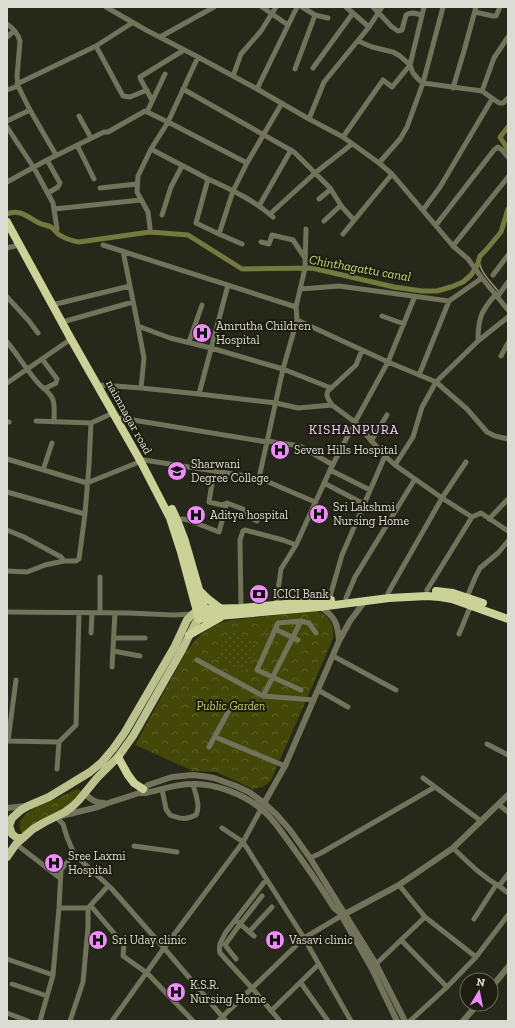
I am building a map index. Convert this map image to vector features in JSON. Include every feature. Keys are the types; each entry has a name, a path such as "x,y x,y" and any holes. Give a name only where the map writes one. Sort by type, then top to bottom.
{"highway":[{"path":"7,214 17,236 121,418 142,461 168,502 177,520 199,590 200,614 319,607 365,601 427,596 452,599 508,619"},
{"path":"7,222 17,236"},
{"name":"naimnagar road","path":"17,236 19,245 113,413 142,461 167,512 176,532 200,614"},
{"path":"199,590 222,612"},
{"path":"189,635 222,612 241,608 427,590 454,593 508,613"},
{"path":"118,758 128,775 141,791"}],"main road":[{"path":"7,857 16,844 33,829 73,806 97,778 118,758 136,730 182,650 200,614"},
{"path":"23,838 17,838 14,836 10,830 9,822 20,810 49,797 90,772 113,750 129,726 175,646 187,620 200,614"},
{"path":"68,785 78,785 85,793"}],"street":[{"path":"106,7 184,50 198,56 343,137 379,163 392,174 453,246 468,259 508,310"},
{"path":"160,37 214,7"},
{"path":"262,7 288,25"},
{"path":"233,76 241,54 261,31 276,7"},
{"path":"257,89 297,7"},
{"path":"302,7 315,15 328,18"},
{"path":"346,7 369,27"},
{"path":"373,7 394,29 398,31 402,30 406,15 410,12 422,15"},
{"path":"309,119 324,82 369,27 379,14 382,7"},
{"path":"343,137 383,80 392,87 410,65 424,7"},
{"path":"379,163 404,133 423,83 443,7"},
{"path":"453,88 476,10 496,16 500,7"},
{"path":"312,68 353,13"},
{"path":"295,69 315,15"},
{"path":"7,90 96,46 132,22"},
{"path":"7,24 19,37 20,41 17,77 18,85 30,110 56,155"},
{"path":"7,37 14,31"},
{"path":"482,92 494,58 508,37"},
{"path":"358,41 372,47 393,52 400,56 410,65 413,73 423,83 482,92 499,103 503,103 508,98"},
{"path":"96,46 123,96 130,97 147,90"},
{"path":"152,100 140,78 141,76 184,50"},
{"path":"150,228 148,212 137,192 138,176 151,149 168,122 198,56"},
{"path":"146,112 166,74"},
{"path":"183,89 294,152 331,189 341,205 354,220"},
{"path":"423,210 440,187 492,99"},
{"path":"219,234 234,191 247,163 282,104"},
{"path":"7,121 30,110"},
{"path":"7,182 56,155 104,132 108,132 145,111 247,163"},
{"path":"79,116 91,138"},
{"path":"7,127 34,168 53,203 57,229"},
{"path":"151,149 234,191 272,215 315,173 352,144"},
{"path":"77,145 94,179"},
{"path":"436,226 494,150 498,147 508,157"},
{"path":"259,206 291,150"},
{"path":"47,160 60,183 58,187 48,193"},
{"path":"162,215 171,187 182,166"},
{"path":"343,234 392,174"},
{"path":"453,246 508,177"},
{"path":"208,179 196,223 242,244"},
{"path":"100,188 137,184"},
{"path":"319,199 331,189"},
{"path":"54,209 141,200"},
{"path":"324,221 341,205"},
{"path":"260,478 283,369 298,320 296,307 304,276 306,259 306,229"},
{"path":"262,242 269,244 272,235 293,240 306,259"},
{"path":"7,248 19,245"},
{"path":"103,245 296,307"},
{"path":"123,251 144,358 141,388"},
{"path":"494,275 508,255"},
{"path":"419,375 449,301 481,276"},
{"path":"478,341 478,325 482,311 508,282"},
{"path":"199,394 228,285"},
{"path":"56,304 130,286"},
{"path":"300,290 339,286 449,301"},
{"path":"276,605 281,569 296,545 332,467 388,362 415,296"},
{"path":"7,297 38,333"},
{"path":"66,321 133,302"},
{"path":"189,342 202,305"},
{"path":"382,316 404,324"},
{"path":"395,465 413,437 422,407 436,382 478,341 508,317"},
{"path":"298,320 388,362 436,382 467,410 487,432 495,436 508,439"},
{"path":"138,326 170,338 211,348 283,369 331,388"},
{"path":"7,383 71,339"},
{"path":"7,343 27,370 53,399 54,422"},
{"path":"501,356 508,343"},
{"path":"362,350 356,365 331,388 326,395 332,404 355,422 371,441 395,465 472,517"},
{"path":"42,359 58,379 56,383 44,389"},
{"path":"102,385 276,403 298,408 332,404"},
{"path":"36,421 91,423 113,413"},
{"path":"371,441 387,415"},
{"path":"121,418 300,446 370,490"},
{"path":"7,571 27,572 45,565 79,560 88,483 91,423"},
{"path":"43,470 52,443"},
{"path":"329,600 342,555 385,456"},
{"path":"7,459 88,483 142,461 214,471 260,478 315,502"},
{"path":"388,593 442,498 466,462"},
{"path":"214,471 209,502 222,505 226,503 243,509 247,516 257,521"},
{"path":"346,598 355,577 415,479"},
{"path":"324,483 364,504"},
{"path":"7,492 85,514"},
{"path":"489,518 508,499"},
{"path":"177,520 188,520 219,532 226,503"},
{"path":"427,590 472,517 481,514 508,531"},
{"path":"7,530 24,537 61,557 64,561"},
{"path":"241,608 240,540 243,531 245,530 283,540 296,545"},
{"path":"466,597 480,568 498,553 508,541"},
{"path":"100,577 100,613"},
{"path":"112,1021 243,842 284,766 350,621 365,601"},
{"path":"459,634 471,605"},
{"path":"319,607 333,616 338,628 340,641"},
{"path":"7,612 200,614"},
{"path":"56,769 60,742 76,725 80,613"},
{"path":"91,633 92,613"},
{"path":"112,667 115,613"},
{"path":"263,696 301,621"},
{"path":"301,690 256,670 278,623 301,621 309,623 316,633"},
{"path":"275,629 298,640"},
{"path":"114,638 145,638"},
{"path":"113,651 140,656"},
{"path":"333,656 396,690"},
{"path":"197,660 263,696 314,700"},
{"path":"16,680 8,741 60,742"},
{"path":"318,690 348,707"},
{"path":"209,747 232,705"},
{"path":"215,737 284,766"},
{"path":"487,744 508,755"},
{"path":"57,816 98,807 141,791 148,785 172,778 192,775 214,778 249,792 263,806 295,849 334,908 343,915"},
{"path":"423,778 481,822"},
{"path":"141,791 145,793 183,784 213,786 235,793 276,814 290,830 310,858 405,1021"},
{"path":"162,790 166,809 170,815 180,818 191,818 198,812 198,805 193,784"},
{"path":"310,858 434,787"},
{"path":"85,793 97,803 108,803"},
{"path":"218,1021 225,1019 252,988 304,938 399,885 453,848 508,794"},
{"path":"498,804 508,812"},
{"path":"7,808 28,806"},
{"path":"57,816 63,824 74,854 108,886 225,1019"},
{"path":"222,828 243,842 304,938 351,1021"},
{"path":"16,844 60,878"},
{"path":"134,846 177,852"},
{"path":"453,848 489,881 508,893"},
{"path":"40,1021 53,975 59,908 60,870 74,854"},
{"path":"474,919 508,874"},
{"path":"236,959 225,945 238,922 266,880"},
{"path":"399,885 425,917 476,957"},
{"path":"70,1021 83,982 89,907 108,886"},
{"path":"262,896 220,942 219,948 220,953 280,1021"},
{"path":"250,932 272,906"},
{"path":"59,908 89,907 124,945 123,956 147,973 193,1021"},
{"path":"410,1021 476,957 508,915"},
{"path":"374,966 425,917"},
{"path":"238,922 254,936"},
{"path":"401,940 446,987"},
{"path":"7,959 53,975"},
{"path":"271,1011 319,964"},
{"path":"374,966 398,1021"},
{"path":"499,978 508,967"},
{"path":"301,982 328,1021"},
{"path":"12,984 46,996"},
{"path":"464,1021 471,1012"},
{"path":"7,1013 28,1021"}],"green space":[{"name":"Public Garden","path":"316,611 324,615 330,621 333,630 333,639 271,780 267,784 253,789 216,772 193,771 135,745 187,650 200,635 210,628 231,620"},
{"name":"Public Garden","path":"230,630 259,645 245,672 216,657"},
{"path":"78,789 82,792 77,800 23,835 20,828 20,821 24,816 45,803"}],"waterway":[{"name":"Chinthagattu canal","path":"508,127 500,137 508,150"},
{"name":"Chinthagattu canal","path":"7,214 11,212 24,214 39,223 51,227 63,237 76,242 150,232 188,235 242,269 312,268 394,287 422,291 437,291 463,282 471,275 477,266 480,256 501,232 508,209"},
{"path":"479,259 483,272 498,291"}],"place":[{"name":"Amrutha Children Hospital","path":"202,333"},
{"name":"Seven Hills Hospital","path":"280,450"},
{"name":"Sharwani Degree College","path":"177,471"},
{"name":"Sri Lakshmi Nursing Home","path":"319,514"},
{"name":"Aditya hospital","path":"196,515"},
{"name":"ICICI Bank","path":"259,594"},
{"name":"Sree Laxmi Hospital","path":"54,863"},
{"name":"Sri Uday clinic","path":"98,940"},
{"name":"Vasavi clinic","path":"275,940"},
{"name":"K.S.R. Nursing Home","path":"176,992"}],"district":[{"name":"KISHANPURA","path":"354,429"}]}
